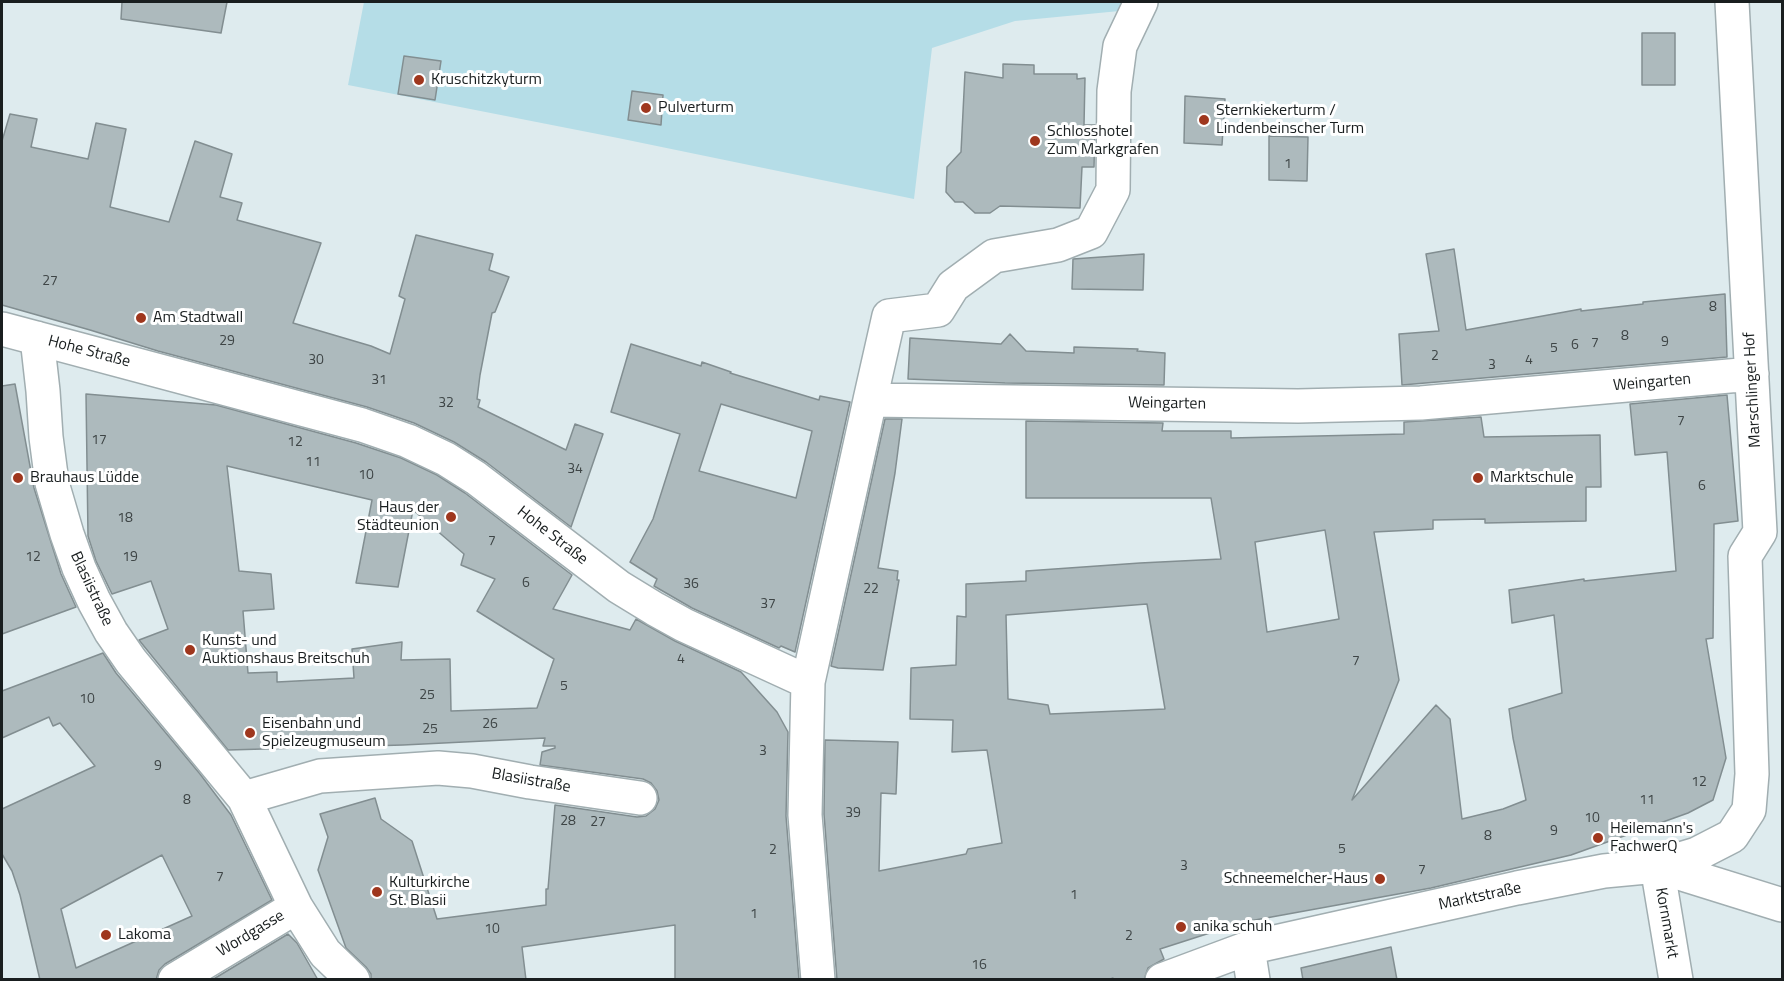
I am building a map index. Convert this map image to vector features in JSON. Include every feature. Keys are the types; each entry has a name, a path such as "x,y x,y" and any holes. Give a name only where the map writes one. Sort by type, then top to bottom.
{"street":[{"path":"818,980 805,815 808,682 889,316 938,310 953,286 994,256 1058,245 1091,232 1113,190 1114,91 1118,57 1120,46 1141,2"},
{"name":"Marschlinger Hof","path":"1732,2 1752,374 1771,532 1745,556 1752,774"},
{"name":"Hohe Straße","path":"2,329 362,425 408,441 446,459 476,478 619,587 655,609 684,625 808,682"},
{"name":"Blasiistraße","path":"37,338 52,483 79,568 111,632 130,661 244,798 296,907 325,953 353,980"},
{"name":"Weingarten","path":"870,399 1298,406 1421,403 1752,374"},
{"name":"Blasiistraße","path":"244,798 320,776 438,768 472,771 640,798"},
{"name":"Marktstraße","path":"1162,980 1248,948 1593,873 1657,866 1697,854 1732,836 1749,810 1752,774"},
{"path":"1657,866 1782,905"},
{"name":"Kornmarkt","path":"1657,866 1676,980"},
{"name":"Wordgasse","path":"175,980 296,907"},
{"path":"1248,948 1253,980"}],"shaded area":[{"path":"364,2 1134,2 1130,10 1015,21 932,48 914,199 348,85"}],"building":[{"path":"122,2 227,2 221,33 121,19"},
{"path":"1642,33 1675,33 1675,85 1642,85"},
{"name":"Kruschitzkyturm","path":"404,56 441,61 435,100 398,94"},
{"name":"Schlosshotel Zum Markgrafen","path":"1003,64 1034,65 1034,74 1077,74 1077,79 1085,78 1084,125 1095,125 1094,167 1082,167 1080,208 1000,206 990,213 975,213 963,202 955,202 946,192 947,167 961,152 965,72 1003,78"},
{"name":"Pulverturm","path":"632,91 663,95 661,125 628,120"},
{"name":"Sternkiekerturm / Lindenbeinscher Turm","path":"1185,96 1225,99 1222,145 1184,143"},
{"path":"10,114 37,119 31,147 88,159 96,123 126,129 110,207 169,222 195,141 232,154 220,197 242,203 237,220 321,243 293,323 371,346 390,354 405,299 399,296 416,235 493,254 489,270 509,277 495,312 492,313 480,375 478,407 566,450 575,424 603,434 571,527 486,462 454,442 414,423 367,407 158,351 2,305 2,141"},
{"path":"1269,136 1308,137 1307,181 1269,180"},
{"path":"1454,249 1466,330 1581,309 1581,311 1725,294 1727,357 1402,385 1399,334 1439,331 1426,254"},
{"path":"1144,254 1143,290 1072,289 1073,259"},
{"path":"1010,334 1026,351 1074,353 1074,347 1138,349 1137,351 1165,353 1164,385 908,379 910,338 1001,344"},
{"path":"631,344 701,366 702,362 730,373 819,400 820,396 850,402 795,652 781,646 779,648 692,608 654,586 657,579 630,562 653,519 680,434 611,412","holes":["721,404 812,431 796,498 699,471"]},
{"path":"15,384 34,488 61,574 76,607 2,634 2,386"},
{"path":"86,394 216,405 356,443 401,458 437,475 465,493 572,575 553,609 630,630 636,619 675,641 741,672 777,712 788,732 786,816 799,980 675,980 675,925 522,947 526,980 371,980 371,974 366,967 346,948 318,870 328,837 320,814 375,798 381,819 412,841 437,919 546,905 555,805 637,817 646,816 655,809 659,800 657,791 651,783 643,779 540,765 542,752 555,748 555,746 543,746 545,738 228,750 139,640 168,629 151,581 112,594 96,561 88,536","holes":["227,466 372,500 356,583 398,587 413,510 464,554 461,565 495,579 477,611 554,659 537,708 451,711 450,659 401,660 402,642 352,649 354,678 277,682 277,672 248,673 243,611 274,609 271,574 239,571"]},
{"path":"1727,395 1738,521 1714,524 1713,638 1706,639 1726,758 1713,800 1688,813 1571,855 1431,888 1244,922 1160,949 1164,959 1148,968 1144,980 1114,980 1113,978 1107,980 837,980 824,814 825,740 898,742 896,794 881,793 879,871 966,854 968,849 1002,843 987,750 952,752 953,720 910,719 911,668 956,665 957,616 966,617 966,584 1026,581 1026,571 1221,559 1211,498 1026,498 1026,421 1163,423 1162,431 1231,431 1231,438 1404,434 1404,422 1481,417 1484,437 1600,435 1601,487 1586,487 1586,521 1485,523 1485,519 1433,520 1433,529 1374,532 1399,680 1352,800 1436,705 1450,719 1462,819 1503,809 1526,800 1509,709 1562,693 1554,615 1512,623 1509,590 1584,579 1584,581 1676,571 1667,452 1635,455 1630,404","holes":["1325,530 1339,619 1267,632 1255,542","1147,604 1165,709 1050,714 1048,705 1008,699 1006,615"]},
{"path":"885,419 902,419 878,568 898,571 897,580 899,580 883,670 838,668 831,666"},
{"path":"103,653 116,673 231,815 272,900 165,964 159,970 156,980 40,980 20,895 12,871 2,854 2,809 95,766 60,723 53,726 49,717 2,738 2,691","holes":["162,855 192,916 76,968 61,909"]},
{"path":"288,934 297,943 318,980 212,980"},
{"path":"1391,947 1397,980 1303,980 1301,968"}],"place":[{"name":"Kruschitzkyturm","path":"419,80"},
{"name":"Pulverturm","path":"646,108"},
{"name":"Sternkiekerturm / Lindenbeinscher Turm","path":"1204,120"},
{"name":"Schlosshotel Zum Markgrafen","path":"1035,141"},
{"name":"Am Stadtwall","path":"141,318"},
{"name":"Brauhaus Lüdde","path":"18,478"},
{"name":"Marktschule","path":"1478,478"},
{"name":"Haus der Städteunion","path":"451,517"},
{"name":"Kunst- und Auktionshaus Breitschuh","path":"190,650"},
{"name":"Eisenbahn und Spielzeugmuseum","path":"250,733"},
{"name":"Heilemann's FachwerQ","path":"1598,838"},
{"name":"Schneemelcher-Haus","path":"1380,879"},
{"name":"Kulturkirche St. Blasii","path":"377,892"},
{"name":"anika schuh","path":"1181,927"},
{"name":"Lakoma","path":"106,935"}]}
